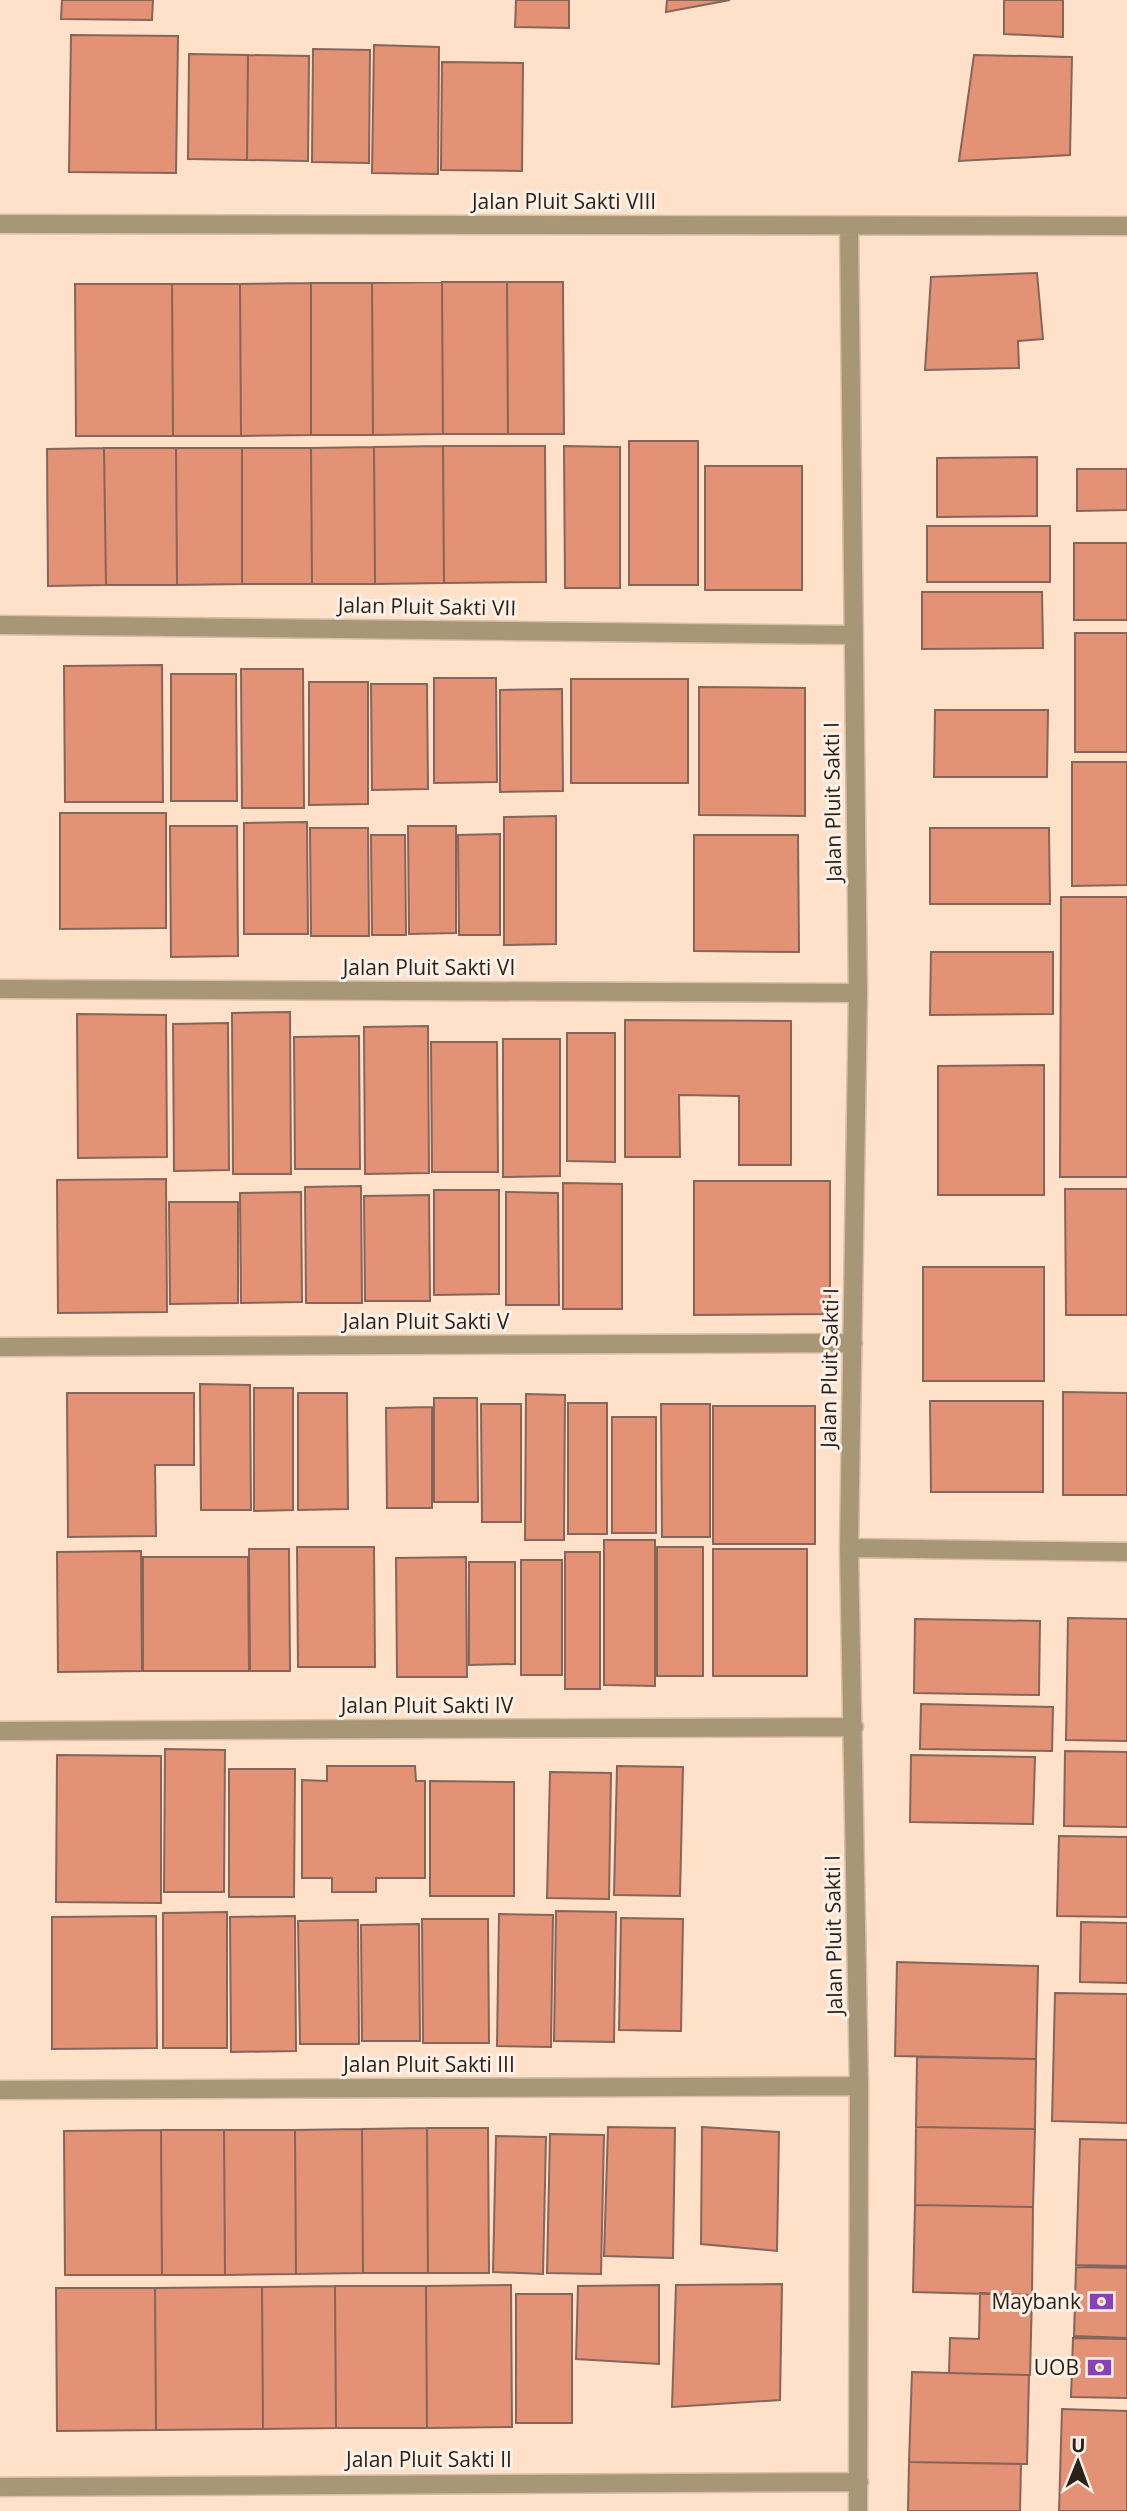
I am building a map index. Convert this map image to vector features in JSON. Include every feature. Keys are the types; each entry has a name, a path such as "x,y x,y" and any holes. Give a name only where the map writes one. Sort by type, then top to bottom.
{"street":[{"name":"Jalan Pluit Sakti VIII","path":"0,224 1127,226"},
{"name":"Jalan Pluit Sakti I","path":"849,226 858,993 849,1548 859,2086 858,2511"},
{"name":"Jalan Pluit Sakti VII","path":"0,625 854,635"},
{"name":"Jalan Pluit Sakti VI","path":"0,989 858,993"},
{"name":"Jalan Pluit Sakti V","path":"0,1347 853,1343"},
{"path":"849,1548 1127,1552"},
{"name":"Jalan Pluit Sakti IV","path":"0,1731 854,1727"},
{"name":"Jalan Pluit Sakti III","path":"0,2090 859,2086"},
{"name":"Jalan Pluit Sakti II","path":"0,2487 496,2482 859,2482"}],"building":[{"path":"62,0 153,0 152,20 61,19"},
{"path":"516,0 569,0 569,28 515,27"},
{"path":"667,0 730,0 666,12"},
{"path":"1004,0 1063,0 1063,37 1004,34"},
{"path":"71,35 178,36 176,173 69,172"},
{"path":"374,45 439,47 438,174 372,173"},
{"path":"313,49 370,50 369,163 312,162"},
{"path":"189,54 248,55 247,160 188,159"},
{"path":"248,55 309,56 308,161 247,160"},
{"path":"974,55 1072,57 1070,155 959,161"},
{"path":"442,62 523,63 522,171 441,170"},
{"path":"1037,273 1043,339 1018,341 1019,368 925,370 931,277"},
{"path":"442,282 443,434 373,435 372,283"},
{"path":"442,282 507,282 508,434 443,434"},
{"path":"507,282 563,282 564,434 508,434"},
{"path":"311,283 372,283 373,435 311,435"},
{"path":"311,283 311,435 241,436 240,284"},
{"path":"75,284 172,284 173,436 76,436"},
{"path":"172,284 240,284 241,436 173,436"},
{"path":"629,441 698,441 698,585 629,585"},
{"path":"443,446 444,583 375,584 374,447"},
{"path":"443,446 545,446 546,582 444,583"},
{"path":"564,446 620,447 620,588 565,588"},
{"path":"374,447 375,584 312,584 311,448"},
{"path":"104,448 176,448 177,585 106,585"},
{"path":"104,448 106,585 48,586 47,449"},
{"path":"176,448 242,448 242,584 177,585"},
{"path":"242,448 311,448 312,584 242,584"},
{"path":"1037,457 1037,516 937,517 937,458"},
{"path":"705,466 802,466 802,590 705,590"},
{"path":"1077,469 1127,469 1127,510 1077,511"},
{"path":"927,526 1050,526 1050,582 927,582"},
{"path":"1074,543 1127,543 1127,620 1074,620"},
{"path":"922,592 1042,592 1043,648 922,649"},
{"path":"1075,633 1127,633 1127,752 1075,752"},
{"path":"162,665 163,802 65,802 64,666"},
{"path":"241,669 303,669 304,808 242,808"},
{"path":"171,674 236,674 237,801 171,801"},
{"path":"434,678 496,678 497,782 434,783"},
{"path":"571,679 688,679 688,783 571,783"},
{"path":"309,682 368,682 368,804 309,805"},
{"path":"371,684 427,684 428,789 372,790"},
{"path":"699,687 805,688 805,816 699,815"},
{"path":"562,689 563,791 500,792 500,690"},
{"path":"935,710 1048,710 1047,777 934,777"},
{"path":"1072,762 1127,762 1127,885 1072,886"},
{"path":"60,813 166,813 166,928 60,929"},
{"path":"556,816 556,944 504,945 504,817"},
{"path":"307,822 308,934 244,934 244,823"},
{"path":"170,826 237,826 238,956 171,957"},
{"path":"408,826 456,826 456,933 409,934"},
{"path":"310,828 368,828 369,936 311,936"},
{"path":"930,828 1049,828 1050,904 930,904"},
{"path":"500,834 500,935 459,935 458,835"},
{"path":"371,835 405,835 406,935 372,935"},
{"path":"694,835 798,835 799,952 694,951"},
{"path":"1061,897 1127,897 1127,1177 1060,1177"},
{"path":"931,952 1053,952 1053,1014 930,1015"},
{"path":"290,1012 291,1174 233,1174 232,1013"},
{"path":"77,1014 166,1015 167,1157 78,1158"},
{"path":"625,1020 791,1021 791,1165 739,1165 739,1096 679,1095 680,1157 625,1157"},
{"path":"228,1023 229,1170 174,1171 173,1024"},
{"path":"428,1026 429,1173 365,1174 364,1027"},
{"path":"567,1033 615,1033 615,1162 567,1161"},
{"path":"359,1036 360,1169 295,1169 294,1037"},
{"path":"503,1039 560,1039 560,1176 503,1177"},
{"path":"431,1042 497,1042 498,1172 432,1172"},
{"path":"1044,1065 1044,1195 938,1195 938,1066"},
{"path":"166,1179 167,1312 58,1313 57,1180"},
{"path":"694,1181 830,1181 830,1314 694,1315"},
{"path":"563,1183 622,1184 622,1309 563,1309"},
{"path":"361,1186 362,1303 306,1303 305,1187"},
{"path":"1065,1189 1127,1189 1127,1315 1066,1315"},
{"path":"434,1190 499,1190 499,1294 434,1295"},
{"path":"301,1192 302,1302 241,1303 240,1193"},
{"path":"506,1192 558,1193 559,1305 506,1305"},
{"path":"429,1195 430,1301 365,1301 364,1196"},
{"path":"169,1202 238,1202 238,1303 170,1304"},
{"path":"923,1267 1044,1267 1044,1381 923,1381"},
{"path":"200,1384 250,1385 251,1510 201,1510"},
{"path":"254,1388 293,1388 293,1510 254,1511"},
{"path":"1063,1392 1127,1393 1127,1495 1063,1495"},
{"path":"67,1393 194,1393 194,1465 155,1465 156,1536 68,1537"},
{"path":"298,1393 347,1393 348,1509 298,1510"},
{"path":"526,1394 565,1395 564,1540 525,1540"},
{"path":"434,1398 477,1398 478,1502 434,1502"},
{"path":"930,1401 1043,1401 1043,1492 931,1492"},
{"path":"568,1403 607,1403 607,1534 568,1534"},
{"path":"481,1404 521,1404 521,1522 482,1522"},
{"path":"661,1404 710,1404 710,1537 662,1537"},
{"path":"713,1406 815,1406 815,1544 713,1544"},
{"path":"432,1407 432,1508 387,1508 386,1408"},
{"path":"612,1417 656,1417 656,1533 612,1533"},
{"path":"604,1540 655,1540 655,1686 604,1685"},
{"path":"297,1547 374,1547 375,1667 298,1667"},
{"path":"657,1547 703,1547 703,1676 657,1676"},
{"path":"249,1549 289,1549 290,1671 250,1671"},
{"path":"713,1549 807,1549 807,1676 713,1676"},
{"path":"141,1551 142,1671 58,1672 57,1552"},
{"path":"565,1552 600,1552 600,1689 565,1689"},
{"path":"143,1557 248,1557 249,1671 143,1671"},
{"path":"466,1557 467,1677 397,1677 396,1558"},
{"path":"521,1560 562,1560 562,1675 521,1675"},
{"path":"469,1562 515,1562 515,1664 469,1665"},
{"path":"1068,1618 1127,1619 1127,1741 1066,1740"},
{"path":"915,1619 1040,1621 1039,1695 914,1693"},
{"path":"921,1704 1053,1707 1052,1751 920,1749"},
{"path":"165,1749 225,1750 224,1892 164,1892"},
{"path":"1065,1751 1127,1752 1127,1827 1064,1826"},
{"path":"57,1755 161,1756 161,1903 56,1902"},
{"path":"911,1755 1035,1757 1033,1824 910,1822"},
{"path":"327,1766 415,1766 416,1781 425,1781 425,1878 376,1878 376,1892 332,1892 332,1878 302,1878 302,1780 327,1781"},
{"path":"617,1766 683,1767 680,1896 614,1895"},
{"path":"229,1769 295,1769 294,1897 229,1897"},
{"path":"550,1772 611,1773 609,1899 547,1898"},
{"path":"430,1781 514,1782 514,1896 430,1896"},
{"path":"1059,1836 1127,1837 1127,1917 1057,1916"},
{"path":"556,1911 616,1912 614,2042 554,2041"},
{"path":"227,1912 227,2048 163,2048 163,1913"},
{"path":"499,1914 553,1915 551,2047 497,2046"},
{"path":"156,1916 157,2048 52,2049 52,1917"},
{"path":"295,1916 296,2051 231,2052 230,1917"},
{"path":"621,1918 683,1919 681,2031 619,2030"},
{"path":"422,1919 488,1919 489,2043 423,2043"},
{"path":"358,1920 359,2044 300,2044 298,1921"},
{"path":"1081,1922 1127,1923 1127,1983 1080,1982"},
{"path":"419,1924 420,2041 362,2041 361,1925"},
{"path":"897,1962 1038,1966 1036,2059 895,2056"},
{"path":"1055,1993 1127,1994 1127,2123 1052,2121"},
{"path":"917,2057 1036,2059 1035,2129 916,2127"},
{"path":"608,2127 675,2128 673,2258 604,2256"},
{"path":"702,2127 779,2132 777,2251 701,2244"},
{"path":"916,2127 1035,2129 1033,2207 915,2205"},
{"path":"427,2128 488,2128 489,2273 428,2273"},
{"path":"427,2128 428,2273 363,2273 362,2129"},
{"path":"362,2129 363,2273 296,2274 295,2130"},
{"path":"161,2130 162,2275 65,2275 64,2131"},
{"path":"161,2130 224,2130 225,2275 162,2275"},
{"path":"224,2130 295,2130 296,2274 225,2275"},
{"path":"550,2134 604,2135 601,2274 547,2273"},
{"path":"496,2136 546,2137 543,2274 493,2272"},
{"path":"1080,2139 1127,2140 1127,2266 1076,2265"},
{"path":"915,2205 1033,2207 1032,2295 913,2292"},
{"name":"Maybank","path":"1076,2267 1127,2268 1127,2338 1074,2336"},
{"path":"782,2284 780,2400 672,2407 676,2285"},
{"path":"511,2285 512,2427 427,2428 426,2286"},
{"path":"659,2285 659,2364 576,2359 578,2286"},
{"path":"335,2286 426,2286 427,2428 336,2428"},
{"path":"335,2286 336,2428 263,2429 262,2287"},
{"path":"262,2287 263,2429 156,2430 155,2288"},
{"path":"56,2288 155,2288 156,2430 57,2431"},
{"path":"980,2293 1032,2295 1030,2375 949,2373 950,2338 979,2339"},
{"path":"516,2294 572,2294 572,2423 516,2423"},
{"name":"UOB","path":"1073,2338 1127,2339 1127,2398 1071,2397"},
{"path":"912,2372 1029,2375 1027,2464 909,2462"},
{"path":"1062,2409 1127,2411 1127,2511 1059,2511"},
{"path":"909,2462 1021,2464 1020,2511 908,2511"}],"place":[{"name":"Maybank","path":"1101,2302"},
{"name":"UOB","path":"1099,2368"}]}
